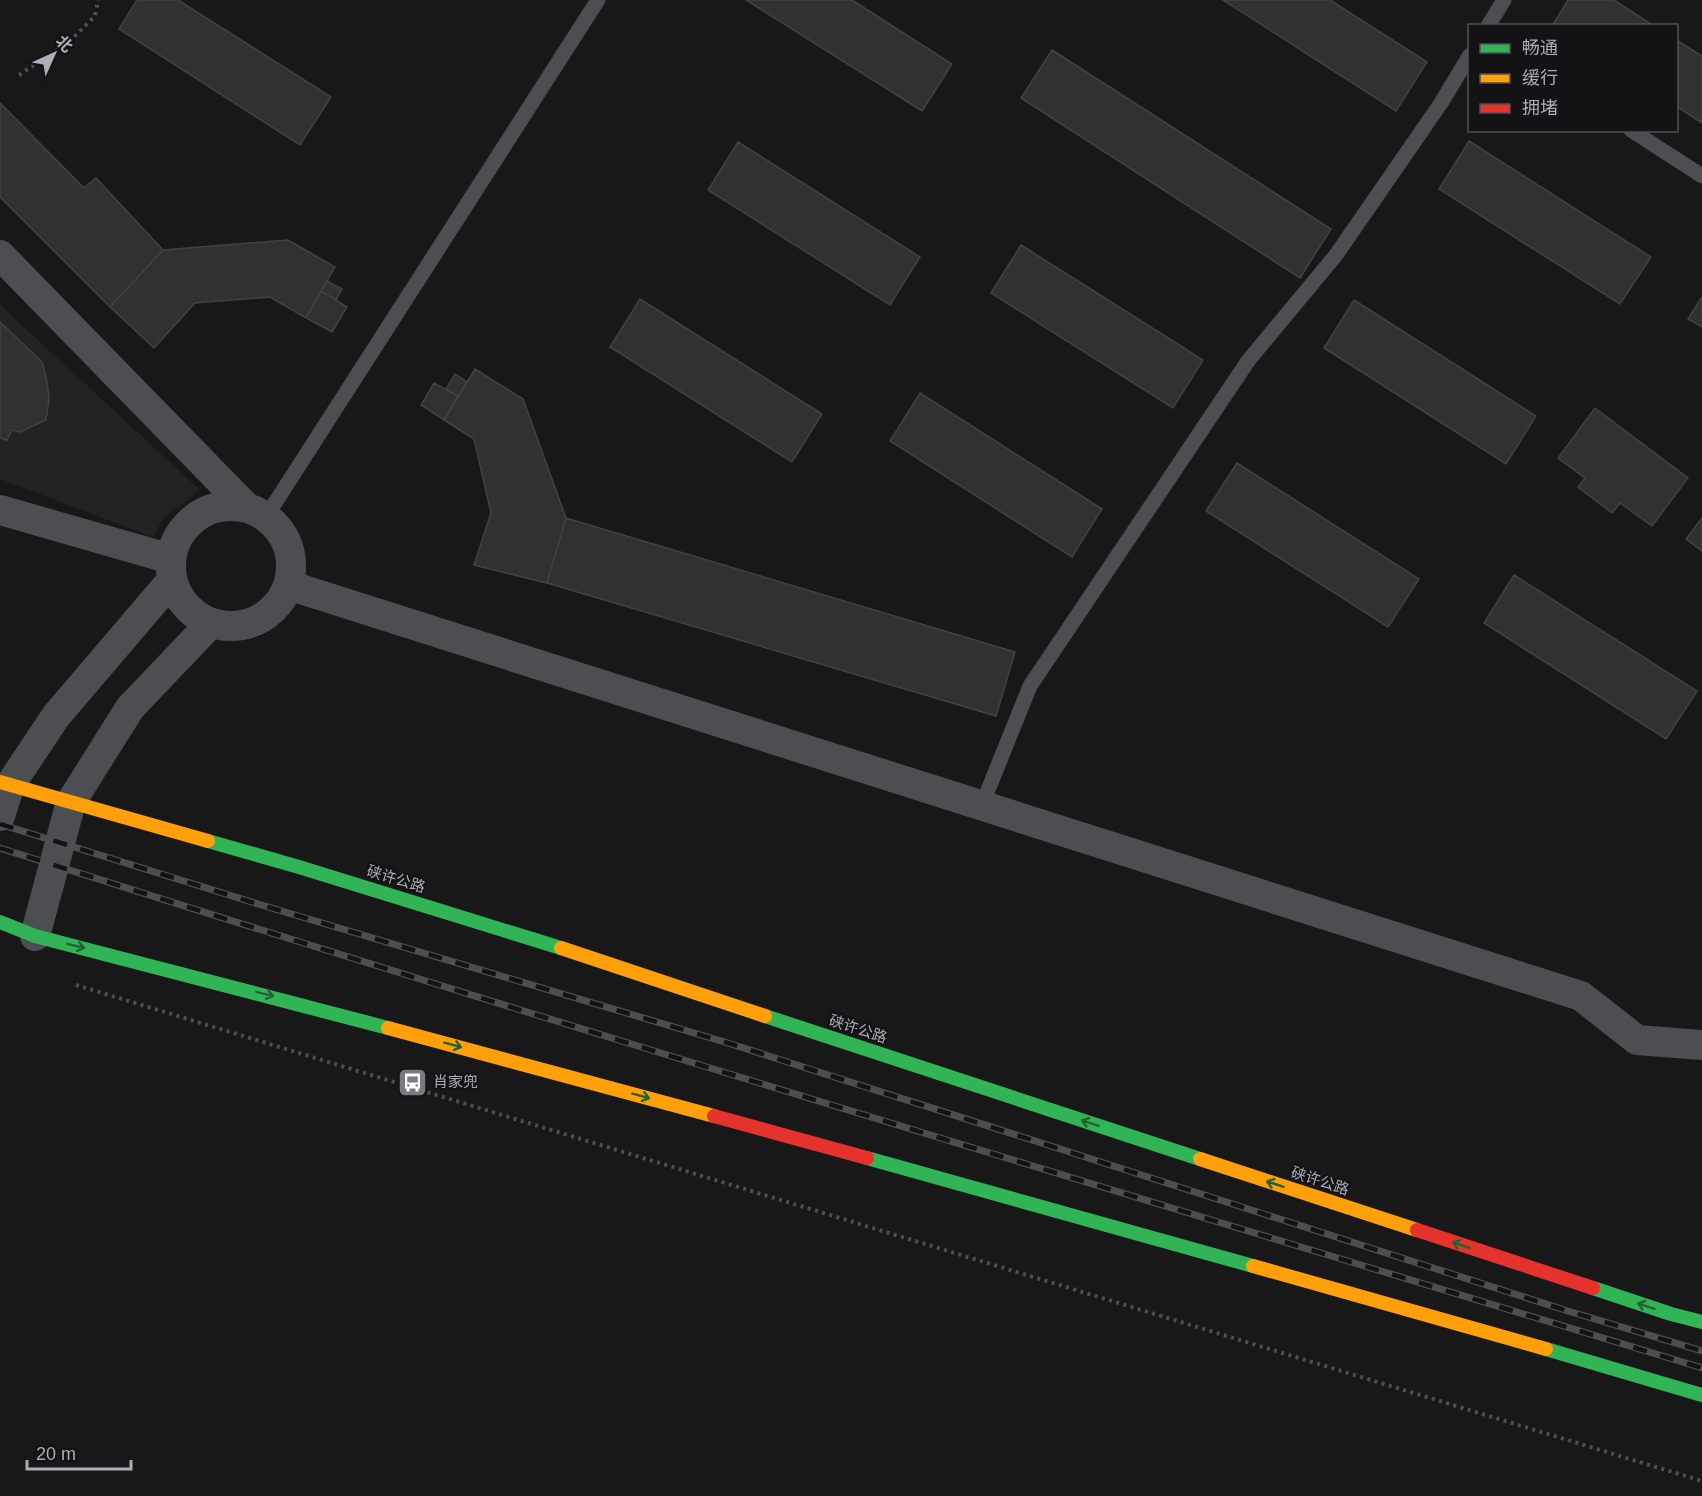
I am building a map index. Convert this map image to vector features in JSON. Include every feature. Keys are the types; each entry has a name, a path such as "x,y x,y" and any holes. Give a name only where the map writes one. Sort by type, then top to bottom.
{"highway":[{"name":"硖许公路","path":"5,783 299,867 566,950 1671,1314 1702,1322"},
{"path":"0,922 35,936 271,995 716,1116 1702,1395"}],"street":[{"path":"0,255 257,512 280,530 288,548 291,566 288,585 279,602 266,615 249,624 230,626 211,623 194,614 180,598 171,569"},
{"path":"0,816 5,783 171,569 177,538 189,522 206,510 226,506 257,512"},
{"path":"0,510 171,569"},
{"path":"288,585 1581,996 1637,1040 1702,1045"},
{"path":"35,936 71,802 130,708 211,623"}],"lane":[{"path":"257,512 598,0"},
{"path":"1489,24 1504,0"},
{"path":"982,805 1030,686 1248,361 1336,255 1441,103 1468,58"},
{"path":"1634,132 1702,176"}],"path":[{"path":"19,75 73,38 95,16 98,0"},
{"path":"68,982 1702,1481"}],"shaded area":[{"path":"0,305 200,490 164,517 153,537 0,479"}],"building":[{"path":"137,0 178,0 331,97 300,145 119,29"},
{"path":"746,0 852,0 952,64 922,111"},
{"path":"1223,0 1330,0 1427,62 1396,111"},
{"path":"1568,0 1614,0 1651,24 1553,24"},
{"path":"1678,41 1702,56 1702,123 1678,107"},
{"path":"1052,50 1331,229 1300,278 1021,98"},
{"path":"0,103 84,188 96,178 163,250 110,307 0,197"},
{"path":"1469,141 1651,257 1620,304 1439,189"},
{"path":"738,142 920,257 890,305 708,190"},
{"path":"288,240 335,267 306,318 270,297 195,303 154,348 110,307 163,250"},
{"path":"1021,245 1203,360 1173,408 991,293"},
{"path":"327,281 342,289 336,300 321,291"},
{"path":"321,291 347,307 332,332 306,318"},
{"path":"1702,297 1702,327 1688,319"},
{"path":"640,299 822,414 792,462 610,347"},
{"path":"1354,300 1536,416 1506,464 1324,348"},
{"path":"0,322 42,362 49,399 46,420 20,432 12,430 7,440 0,438"},
{"path":"475,369 523,399 566,518 547,583 474,565 491,513 474,439 444,420"},
{"path":"455,374 467,382 458,396 446,389"},
{"path":"434,383 458,396 444,420 421,405"},
{"path":"920,393 1102,509 1072,557 890,441"},
{"path":"1595,408 1688,478 1652,526 1620,503 1612,513 1578,487 1585,478 1558,458"},
{"path":"1237,463 1419,579 1388,627 1206,511"},
{"path":"566,518 1015,652 996,716 547,583"},
{"path":"1702,518 1702,551 1686,539"},
{"path":"1514,575 1697,691 1666,739 1484,623"}],"railway":[{"path":"0,824 258,904 728,1043 1568,1311 1702,1351"},
{"path":"0,848 637,1046 1702,1368"}],"traffic: fast":[{"path":"208,841 561,948"},
{"path":"0,922 35,936 388,1028"},
{"path":"765,1016 1200,1159"},
{"path":"867,1158 1253,1266"},
{"path":"1593,1288 1702,1322"},
{"path":"1546,1349 1702,1395"}],"traffic: slow":[{"path":"0,782 208,841"},
{"path":"561,948 765,1016"},
{"path":"388,1028 714,1116"},
{"path":"1200,1159 1417,1230"},
{"path":"1253,1266 1546,1349"}],"traffic: jam":[{"path":"714,1116 867,1158"},
{"path":"1417,1230 1593,1288"}],"place":[{"name":"肖家兜","path":"412,1082"}]}
